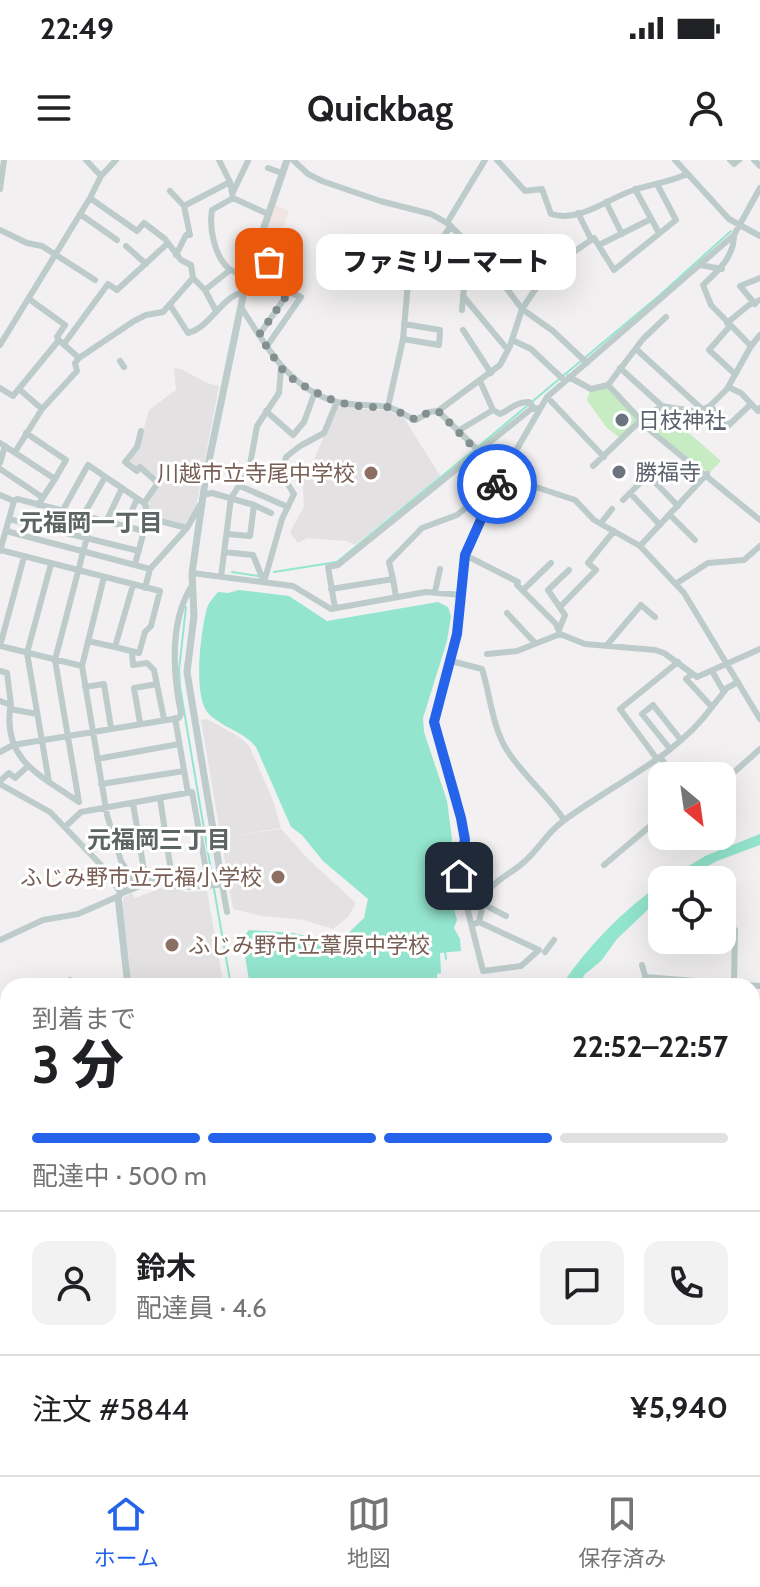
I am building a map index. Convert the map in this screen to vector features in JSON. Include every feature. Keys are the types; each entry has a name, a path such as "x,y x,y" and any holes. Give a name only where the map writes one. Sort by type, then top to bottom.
{"street":[{"path":"0,189 4,160"},
{"path":"86,160 101,176"},
{"path":"0,345 101,176 116,160"},
{"path":"219,160 233,195 268,214"},
{"path":"227,912 187,672 194,616 192,573 203,498 243,292 287,160"},
{"path":"293,160 308,174 322,181 431,214 449,225 478,252 522,309 553,331 587,363"},
{"path":"478,252 454,283 408,283 379,273 398,238 430,255 485,160"},
{"path":"497,160 525,191 542,189 551,214 557,216 578,213 635,189 672,181 687,174"},
{"path":"675,160 729,219 760,236"},
{"path":"730,160 734,164 739,160"},
{"path":"754,160 760,166"},
{"path":"247,277 230,270 222,260 210,222 214,208 233,195 248,161"},
{"path":"268,168 282,173"},
{"path":"184,206 230,182"},
{"path":"578,213 591,239 594,238 614,270 676,220 657,184"},
{"path":"635,189 659,233"},
{"path":"335,608 328,567 338,565 537,408 734,235 760,189"},
{"path":"170,191 184,206 190,235 186,235 176,255"},
{"path":"90,198 137,231 144,223 168,243 181,260 191,265 193,278 205,290 216,311"},
{"path":"606,202 622,234"},
{"path":"80,214 117,240"},
{"path":"599,245 651,219"},
{"path":"0,230 55,253 117,291 168,243"},
{"path":"734,235 735,241 722,269 703,285 711,305 751,346"},
{"path":"241,307 281,368 295,381 337,402 388,407 416,420 429,412 438,411 491,373 505,359 522,309 551,266 591,239"},
{"path":"126,246 146,264"},
{"path":"453,255 465,267 462,310"},
{"path":"254,256 285,269 277,287 301,297 267,346"},
{"path":"427,283 435,265"},
{"path":"700,265 722,269"},
{"path":"500,279 514,266 519,267 537,286"},
{"path":"205,290 230,270"},
{"path":"15,452 42,409 77,371 75,363 79,358 134,321 163,312 193,278"},
{"path":"735,374 709,350 728,325 749,305 757,302 740,286 760,278"},
{"path":"388,407 403,339 408,283"},
{"path":"0,388 13,396 62,342 108,284"},
{"path":"170,305 188,333 198,331 232,297 243,292"},
{"path":"259,335 289,292"},
{"path":"463,296 508,350"},
{"path":"29,299 65,325 57,337 79,358"},
{"path":"512,340 531,349 567,379 591,389 608,385 666,317"},
{"path":"403,339 439,345 440,330 404,324"},
{"path":"463,330 491,373"},
{"path":"620,368 662,406 698,412 728,387 760,335"},
{"path":"636,349 729,425 751,404"},
{"path":"221,577 231,498 249,470 255,432 279,393 281,368"},
{"path":"480,381 493,410 500,414 515,404 525,402 537,408"},
{"path":"608,385 652,432 760,520"},
{"path":"728,387 741,393 759,412"},
{"path":"19,389 42,409"},
{"path":"266,411 293,435 304,422 315,392"},
{"path":"547,397 604,457"},
{"path":"264,582 282,519 294,494 282,475 286,457 324,433 337,402"},
{"path":"593,466 641,420 662,406"},
{"path":"537,408 465,555 462,598 451,661 434,722 459,805 465,840 457,866 475,924 483,971 521,966 545,953 554,940"},
{"path":"458,431 470,421 493,410"},
{"path":"438,411 479,453 504,470 536,487 575,500 601,523 640,546 677,583 760,719"},
{"path":"125,526 141,501 158,483 140,467 137,471 125,462 137,447 141,431"},
{"path":"26,433 66,460 40,501"},
{"path":"0,463 2,444 55,479"},
{"path":"63,510 88,465 141,501 146,507 144,517 187,528"},
{"path":"0,469 40,501"},
{"path":"640,546 707,474"},
{"path":"623,500 648,475 678,506"},
{"path":"83,516 105,477"},
{"path":"240,486 288,507"},
{"path":"106,522 122,488"},
{"path":"145,588 150,569 187,528 203,498 212,493 271,513"},
{"path":"630,493 660,525"},
{"path":"0,495 14,501 40,501 83,516 144,531 135,564"},
{"path":"14,501 0,551 160,591 151,626 145,632 139,653 88,641"},
{"path":"227,534 250,536 254,505"},
{"path":"396,597 389,562 422,528 457,515 468,506 483,515"},
{"path":"601,523 612,509"},
{"path":"670,515 695,540"},
{"path":"79,802 55,660 92,518"},
{"path":"8,525 87,538 139,551"},
{"path":"8,525 150,569"},
{"path":"560,607 596,570 588,563 614,531"},
{"path":"677,583 708,563 743,560 760,546"},
{"path":"224,552 253,555 264,582"},
{"path":"465,555 518,582 517,585 560,632 585,644 646,648 664,653 697,677 760,649"},
{"path":"24,557 0,646 82,666"},
{"path":"523,590 551,563"},
{"path":"49,782 27,653 51,564"},
{"path":"435,592 440,569"},
{"path":"487,654 517,651 560,632 565,615 548,590 569,570"},
{"path":"192,573 293,586 331,609 435,592 462,598 472,604"},
{"path":"104,577 82,666 105,808 121,861 137,886"},
{"path":"331,589 393,579"},
{"path":"0,752 13,745 175,718 181,714 174,680 174,653 184,598 193,584"},
{"path":"115,647 133,585"},
{"path":"607,645 641,605 655,617"},
{"path":"507,613 535,643"},
{"path":"132,652 130,665 147,663 154,670 164,719"},
{"path":"451,661 482,669 491,708 507,749 564,820"},
{"path":"662,762 620,709 678,662"},
{"path":"0,671 7,673 13,745 27,767 79,802 86,811"},
{"path":"712,671 724,692"},
{"path":"691,675 686,679 712,707"},
{"path":"475,924 489,888 524,863 551,830 659,758 702,721 724,692 738,682"},
{"path":"85,687 104,684 111,728"},
{"path":"140,723 134,688 157,684"},
{"path":"0,701 37,714"},
{"path":"670,749 642,714 653,705 681,740"},
{"path":"175,718 188,793"},
{"path":"97,759 179,744"},
{"path":"736,770 760,749"},
{"path":"27,767 15,778 9,773 0,782 50,812 101,865 120,894 128,978"},
{"path":"101,784 184,771"},
{"path":"65,827 81,812 192,792 209,886"},
{"path":"160,798 173,885"},
{"path":"133,803 146,883"},
{"path":"604,865 648,828"},
{"path":"0,940 43,920 78,914 146,883 160,880 173,885 222,884"},
{"path":"483,904 506,916"},
{"path":"475,924 545,953"},
{"path":"734,978 735,954"},
{"path":"501,959 503,970"},
{"path":"642,965 645,977 654,978"}],"shaded area":[{"path":"275,205 289,211 281,235 298,241 291,258 261,246"},
{"path":"174,368 219,386 196,507 186,527 146,516 148,502 161,483 141,465 136,468 128,462 138,449 149,410 176,390"},
{"path":"606,387 637,419 620,438 606,427 587,400 590,391"},
{"name":"川越市立寺尾中学校","path":"338,403 360,409 386,410 404,418 441,477 355,545 347,541 307,538 298,543 290,532 304,507 302,470 312,464"},
{"path":"667,414 721,461 709,473 660,437 644,419 646,417 656,426"},
{"path":"239,590 289,596 327,621 438,602 448,607 451,616 447,641 423,718 424,732 447,801 452,839 445,874 461,951 440,953 441,973 437,974 437,978 249,978 242,938 249,930 294,933 331,943 340,941 364,918 368,899 323,861 302,835 291,827 256,747 215,719 204,705 199,679 202,631 210,602 218,592"},
{"path":"207,719 241,738 249,746 272,798 281,828 228,837 281,829 310,861 356,903 349,916 333,929 304,920 262,916 233,909 201,720"},
{"path":"760,834 760,845 708,866 689,866 720,850 736,850 736,844"},
{"name":"ふじみ野市立葦原中学校","path":"164,887 185,892 207,891 223,978 131,978 122,903 124,897 132,893 135,898"},
{"path":"648,894 648,909 617,939 601,961 583,978 567,978 583,957 607,930"}],"waterway":[{"path":"479,446 660,295 731,231"},
{"path":"274,572 337,562 474,450"},
{"path":"232,572 258,576"},
{"path":"186,607 180,687 213,882"},
{"path":"214,889 230,978"},
{"path":"445,951 446,959"}],"way so far":[{"path":"269,262 285,269 277,287 289,292 259,335 281,368 295,381 337,402 388,407 416,420 429,412 438,411 479,453 504,470 497,484"}],"place":[{"name":"ファミリーマート","path":"269,262"},
{"name":"日枝神社","path":"622,420"},
{"name":"勝福寺","path":"619,472"},
{"name":"川越市立寺尾中学校","path":"371,473"},
{"name":"ふじみ野市立元福小学校","path":"278,877"},
{"name":"ふじみ野市立葦原中学校","path":"172,945"}],"district":[{"name":"元福岡一丁目","path":"91,523"},
{"name":"元福岡三丁目","path":"159,840"}],"route":[{"path":"459,876 457,866 465,840 457,795 434,722 457,634 465,555 497,484"}]}
